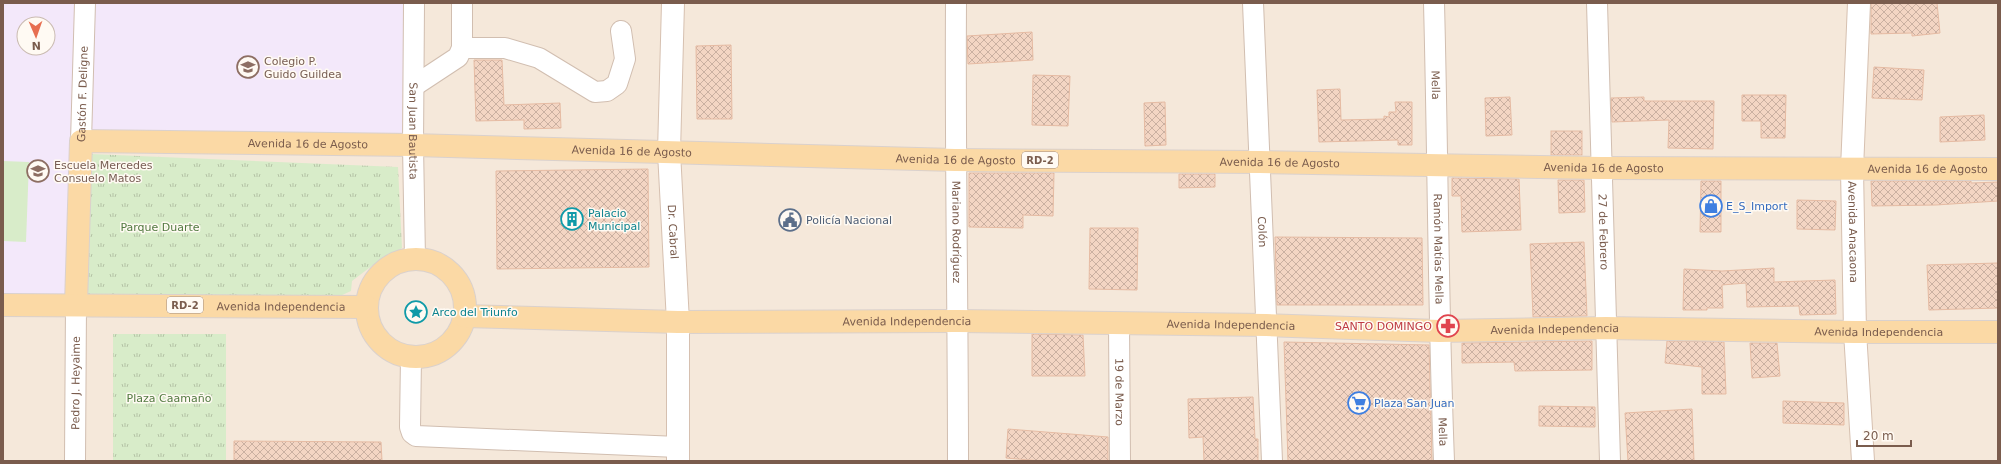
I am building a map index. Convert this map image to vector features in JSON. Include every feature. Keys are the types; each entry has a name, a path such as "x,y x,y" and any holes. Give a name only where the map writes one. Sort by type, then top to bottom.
{"main road":[{"name":"Avenida 16 de Agosto","path":"81,141 413,145 955,160 1260,162 1601,168 1998,169"},
{"name":"Gastón F. Deligne","path":"76,304 81,141"},
{"path":"415,259 432,262 447,270 458,283 464,299 464,316 456,336 440,350 426,356 412,357 397,354 384,346 375,335 368,322 366,307 369,292 376,279 387,268 400,262 415,259"},
{"name":"Avenida Independencia","path":"3,305 76,304 366,307"},
{"name":"Avenida Independencia","path":"464,316 678,322 958,321 1266,325 1439,331 1606,328 1855,332 1998,332"}],"street":[{"name":"Gastón F. Deligne","path":"81,141 85,3"},
{"name":"San Juan Bautista","path":"414,3 413,145 415,259"},
{"path":"414,86 458,58 462,48 462,3"},
{"name":"Dr. Cabral","path":"673,3 670,152 678,322 678,454"},
{"name":"Mariano Rodríguez","path":"956,3 955,160 958,321 958,461"},
{"name":"Colón","path":"1253,3 1272,461"},
{"name":"Mella","path":"1434,3 1439,166"},
{"name":"27 de Febrero","path":"1597,3 1610,461"},
{"name":"Avenida Anacaona","path":"1858,3 1852,169 1855,332 1863,461"},
{"path":"462,48 505,48 538,58 594,92 608,91 617,84 625,59 622,31"},
{"name":"Ramón Matías Mella","path":"1439,166 1439,331"},
{"name":"Pedro J. Heyaime","path":"75,461 76,304"},
{"name":"19 de Marzo","path":"1119,324 1120,461"},
{"name":"Mella","path":"1439,331 1444,461"},
{"path":"412,357 410,427 412,433 416,436 678,454"}],"shaded area":[{"path":"3,3 1998,3 1998,461 3,461"},
{"name":"Escuela Mercedes Consuelo Matos","path":"3,3 80,3 67,294 3,297"},
{"name":"Colegio P. Guido Guildea","path":"95,3 404,3 402,135 91,130"}],"green space":[{"name":"Parque Duarte","path":"91,154 398,167 402,248 373,265 352,281 351,291 329,301 86,295"},
{"path":"3,161 29,162 26,242 3,241"},
{"name":"Plaza Caamaño","path":"113,334 226,334 226,461 113,461"}],"building":[{"path":"1871,3 1937,3 1940,33 1912,36 1912,33 1871,34"},
{"path":"1032,32 1033,60 968,64 967,36"},
{"path":"731,45 732,119 697,119 696,46"},
{"path":"474,60 502,60 504,105 560,103 561,128 524,129 524,120 476,121"},
{"path":"1874,67 1924,70 1922,100 1872,98"},
{"path":"1033,75 1070,76 1068,126 1032,125"},
{"path":"1340,89 1341,120 1384,119 1384,116 1389,117 1389,112 1396,112 1395,102 1412,102 1412,145 1398,145 1398,140 1319,142 1317,90"},
{"path":"1742,95 1786,95 1785,138 1761,138 1761,121 1742,121"},
{"path":"1510,97 1512,135 1486,136 1485,98"},
{"path":"1644,97 1644,101 1714,101 1713,149 1668,148 1669,120 1612,122 1611,98"},
{"path":"1165,102 1166,145 1145,146 1144,103"},
{"path":"1984,115 1985,140 1940,142 1940,117"},
{"path":"1551,131 1582,131 1582,155 1551,155"},
{"name":"Palacio Municipal","path":"648,169 649,267 497,269 496,171"},
{"path":"969,173 1054,173 1053,216 1023,215 1023,228 969,227"},
{"path":"1179,174 1215,174 1215,187 1179,188"},
{"path":"1452,178 1519,179 1521,230 1462,232 1461,196 1452,196"},
{"path":"1558,180 1584,180 1585,212 1559,213"},
{"path":"1701,181 1721,181 1721,232 1700,232"},
{"path":"1871,181 1971,181 1971,183 1998,182 1998,201 1936,205 1872,206"},
{"path":"1797,200 1836,201 1835,230 1797,229"},
{"path":"1090,228 1138,228 1137,290 1089,289"},
{"path":"1275,237 1422,238 1423,305 1277,305"},
{"path":"1584,242 1587,316 1533,317 1530,244"},
{"path":"1998,263 1998,308 1929,310 1927,265"},
{"path":"1774,268 1774,282 1835,280 1836,314 1800,315 1799,306 1747,307 1746,283 1722,285 1723,308 1683,310 1684,269 1722,271"},
{"path":"1032,334 1083,335 1085,376 1032,376"},
{"path":"1592,341 1592,370 1515,371 1514,362 1462,363 1462,343"},
{"path":"1667,341 1724,342 1726,394 1702,394 1702,367 1665,363"},
{"name":"Plaza San Juan","path":"1284,342 1429,345 1432,461 1288,461"},
{"path":"1750,343 1777,343 1780,376 1752,378"},
{"path":"1253,397 1255,439 1258,439 1258,461 1204,461 1203,437 1189,438 1188,399"},
{"path":"1783,401 1844,403 1844,425 1783,423"},
{"path":"1539,406 1595,407 1595,427 1539,426"},
{"path":"1692,409 1694,461 1628,461 1625,413"},
{"path":"1008,429 1108,437 1108,461 1041,461 1006,458"},
{"path":"234,441 381,442 382,461 234,461"}],"place":[{"name":"Colegio P. Guido Guildea","path":"248,67"},
{"name":"Escuela Mercedes Consuelo Matos","path":"38,171"},
{"name":"E_S_Import","path":"1711,206"},
{"name":"Palacio Municipal","path":"572,219"},
{"name":"Policía Nacional","path":"790,220"},
{"name":"Arco del Triunfo","path":"416,312"},
{"name":"SANTO DOMINGO","path":"1448,326"},
{"name":"Plaza San Juan","path":"1359,403"}]}
